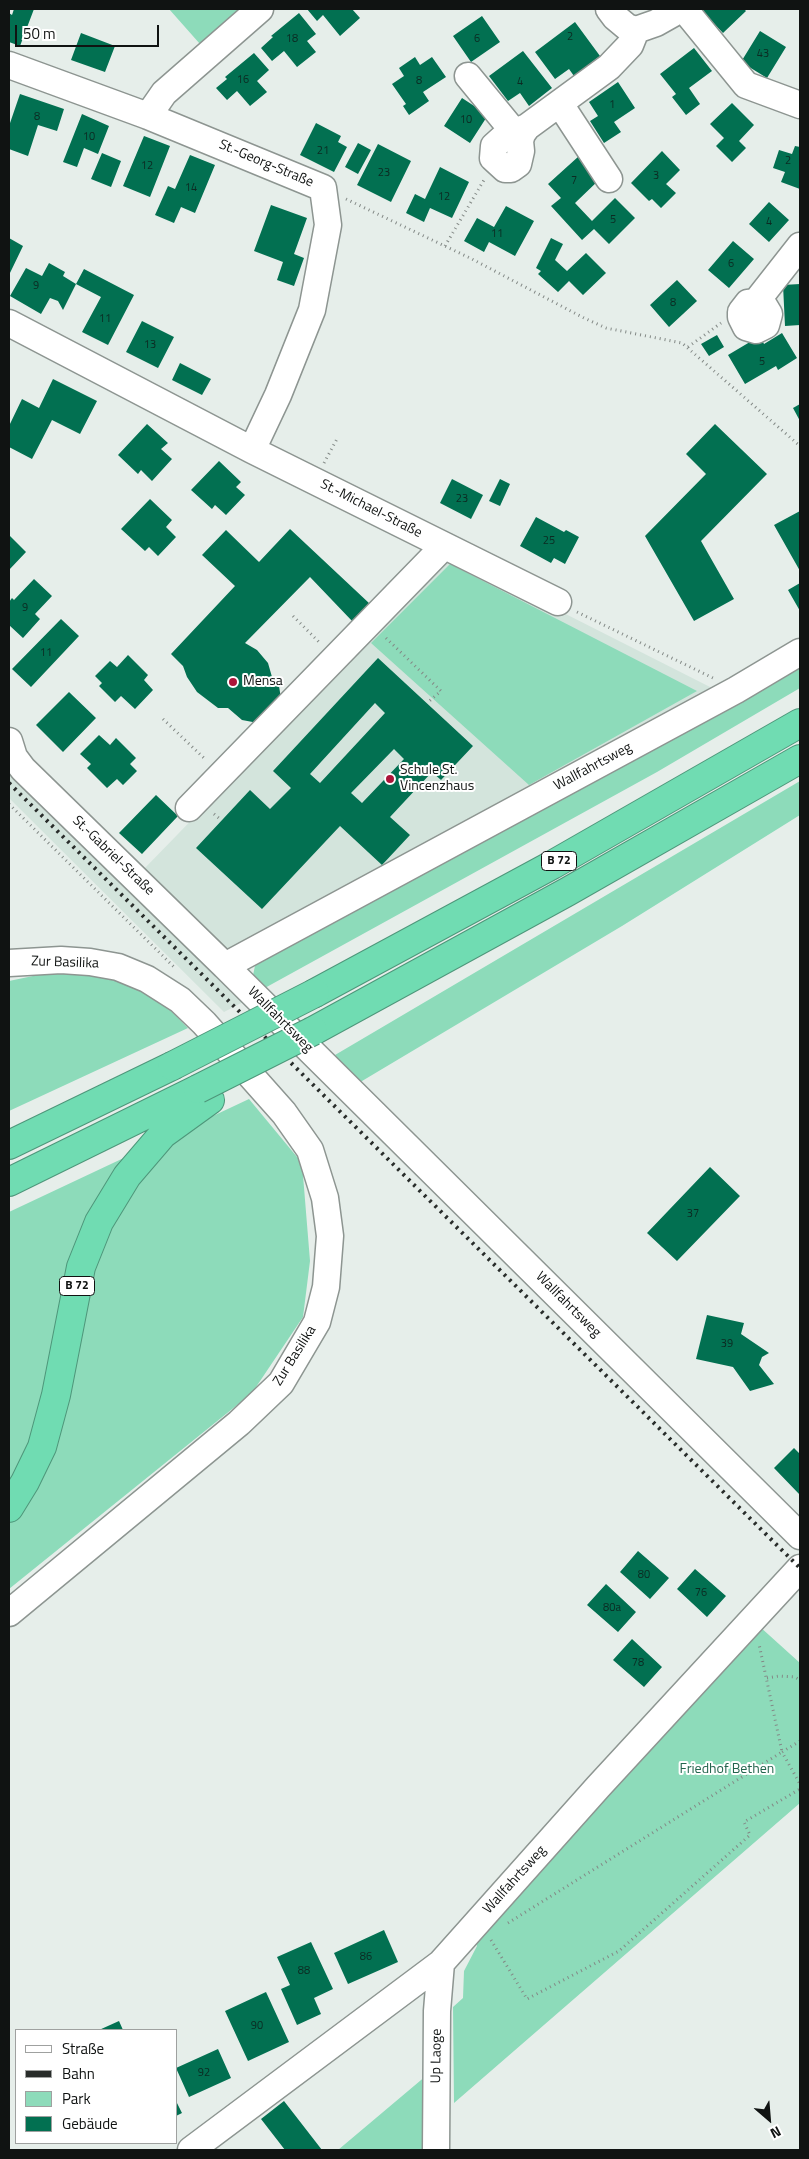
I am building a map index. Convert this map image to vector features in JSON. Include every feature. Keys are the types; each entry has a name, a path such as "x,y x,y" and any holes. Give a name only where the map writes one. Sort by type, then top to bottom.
{"highway":[{"name":"B 72","path":"9,1145 172,1066 315,993 552,865 800,723"},
{"name":"B 72","path":"9,1182 204,1095 313,1031 568,892 800,759"},
{"name":"B 72","path":"9,1508 25,1482 42,1447 56,1395 81,1267 99,1222 127,1176 163,1134 204,1095"}],"street":[{"path":"148,116 164,93 260,9"},
{"path":"609,9 627,27 636,30 664,19 676,9"},
{"path":"684,9 746,85 800,105"},
{"path":"521,130 560,104 609,67 630,45 636,30"},
{"name":"St.-Georg-Straße","path":"9,65 148,116 323,188 328,224 312,310 278,395 252,450"},
{"path":"468,76 521,130 521,151 518,164 511,170 505,169 496,161"},
{"path":"560,104 610,179"},
{"path":"748,310 800,246"},
{"name":"St.-Michael-Straße","path":"9,323 252,450 558,602"},
{"path":"189,808 444,546"},
{"name":"Wallfahrtsweg","path":"800,652 736,690 225,966 800,1536"},
{"name":"St.-Gabriel-Straße","path":"9,741 14,757 23,769 225,966"},
{"name":"Zur Basilika","path":"9,963 61,960 90,962 118,967 147,979 180,1000 204,1023 284,1114 310,1150 325,1198 330,1236 326,1287 317,1322 282,1383 239,1423 9,1613"},
{"name":"Wallfahrtsweg","path":"191,2150 440,1963 800,1568"},
{"name":"Up Laoge","path":"436,2150 437,2011 440,1963"}],"path":[{"path":"445,246 496,161"},
{"path":"323,188 445,246 606,328 682,343 800,446"},
{"path":"688,348 719,324 748,310"},
{"path":"314,481 338,437"},
{"path":"558,602 736,690"},
{"path":"293,616 335,657"},
{"path":"369,622 441,691 427,703"},
{"path":"163,719 221,774"},
{"path":"9,804 174,968"},
{"path":"743,1629 760,1645 782,1752 800,1784"},
{"path":"767,1678 795,1677 800,1680"},
{"path":"505,1925 800,1741"},
{"path":"460,1941 476,1943 488,1936 527,1999 619,1951 750,1835 744,1822 800,1789"}],"shaded area":[{"name":"Schule St. Vincenzhaus","path":"449,555 714,689 231,956 143,870"},
{"path":"9,765 247,1000 224,1012 9,798"}],"green space":[{"path":"169,9 241,9 200,44"},
{"path":"450,564 697,691 529,785 371,643"},
{"path":"800,662 800,688 657,772 263,989 252,980 256,961"},
{"path":"800,781 800,815 622,926 357,1084 335,1055"},
{"path":"57,971 120,979 163,1003 188,1028 9,1111 9,981"},
{"path":"249,1099 302,1163 310,1261 303,1317 252,1393 9,1589 9,1212"},
{"name":"Friedhof Bethen","path":"759,1626 800,1663 800,1803 454,2103 453,2007 463,1998 464,1971 477,1946 475,1939"},
{"path":"427,2075 428,2150 338,2150"}],"building":[{"path":"14,9 34,9 20,46 9,42 9,13 12,15"},
{"path":"307,9 352,9 360,18 340,36 323,15 317,21"},
{"path":"700,9 744,9 746,11 723,33"},
{"path":"299,13 316,34 307,41 316,52 297,67 284,51 272,61 261,48 273,37 271,36"},
{"path":"482,16 500,42 471,62 453,36"},
{"path":"575,22 600,56 574,76 569,69 555,79 535,52"},
{"path":"760,31 786,47 767,78 741,62"},
{"path":"81,33 115,46 105,72 71,60"},
{"path":"694,48 712,71 689,88 700,104 686,115 672,97 676,94 660,74"},
{"path":"523,51 552,88 529,106 520,93 508,101 489,76"},
{"path":"254,53 269,70 257,81 267,92 250,106 237,91 227,100 216,88 227,79 225,77"},
{"path":"415,57 420,65 432,57 446,77 423,92 429,101 409,115 403,106 406,104 392,84 404,76 399,68"},
{"path":"618,82 635,108 614,122 621,132 604,143 590,121 598,116 589,102"},
{"path":"20,94 64,109 57,131 38,125 28,156 9,149 9,126"},
{"path":"462,98 488,115 470,143 444,126"},
{"path":"732,103 754,125 739,141 746,148 732,162 716,146 724,138 710,124"},
{"path":"82,114 109,126 98,154 84,148 77,167 63,162"},
{"path":"316,123 341,136 338,142 347,147 334,172 300,155"},
{"path":"144,136 170,146 150,197 123,186"},
{"path":"358,143 371,150 358,174 345,167"},
{"path":"378,144 411,161 391,202 357,185"},
{"path":"795,146 800,147 800,189 781,182 785,172 773,168 779,150 792,154"},
{"path":"662,151 680,170 666,184 676,193 661,208 652,199 649,201 631,183"},
{"path":"102,153 121,161 111,187 91,179"},
{"path":"190,155 215,165 195,213 181,207 174,223 155,215 168,186 175,189"},
{"path":"579,156 600,179 575,203 592,221 615,198 635,218 609,244 594,229 582,240 551,206 561,198 548,184"},
{"path":"440,167 469,182 452,218 430,208 424,222 406,213 415,194 425,199"},
{"path":"769,202 789,220 769,242 749,224"},
{"path":"271,205 307,218 294,254 304,258 294,286 277,280 283,262 254,251"},
{"path":"506,206 534,221 515,256 489,242 484,252 464,241 477,218 494,227"},
{"path":"9,238 23,246 9,275"},
{"path":"551,238 563,244 555,260 567,271 586,253 606,273 583,295 569,281 558,292 538,274 541,271 536,268"},
{"path":"733,241 754,259 729,288 708,270"},
{"path":"49,263 65,272 63,276 76,284 63,310 58,301 50,298 41,314 10,296 26,268 42,276"},
{"path":"84,269 134,295 108,345 82,332 101,297 76,284"},
{"path":"677,280 697,301 669,327 650,305"},
{"path":"800,284 800,325 785,326 783,285"},
{"path":"142,321 174,337 158,368 126,352"},
{"path":"782,333 797,358 778,370 776,366 745,384 728,355 760,336 764,344"},
{"path":"717,335 724,347 709,356 701,344"},
{"path":"180,363 211,379 202,395 172,380"},
{"path":"53,379 97,401 80,434 52,420 32,459 9,447 9,426 22,399 39,408"},
{"path":"800,404 800,421 793,408"},
{"path":"147,424 168,443 161,449 172,459 152,481 141,470 138,474 118,455"},
{"path":"715,424 767,474 701,541 734,599 694,621 645,536 706,474 686,454"},
{"path":"219,461 241,482 236,487 245,495 226,515 215,505 212,509 191,490"},
{"path":"452,479 483,495 471,519 440,503"},
{"path":"500,479 510,484 500,506 489,501"},
{"path":"150,499 172,520 166,527 176,537 158,556 149,547 145,551 121,529"},
{"path":"800,511 800,571 774,525"},
{"path":"536,517 564,532 566,530 579,537 565,564 554,558 551,563 520,546"},
{"path":"290,529 370,604 353,622 310,577 245,643 257,650 268,663 272,677 279,686 282,705 258,723 242,720 228,708 218,708 197,692 187,677 183,666 171,654 235,586 202,555 226,530 259,562"},
{"path":"9,535 26,552 9,570"},
{"path":"34,579 52,596 35,614 40,619 23,638 9,625 9,602 12,598 14,600"},
{"path":"800,583 800,611 788,590"},
{"path":"61,619 79,636 31,687 12,669"},
{"path":"128,655 148,675 144,680 153,690 135,709 121,696 115,702 99,686 102,683 95,676 110,661 117,667"},
{"path":"378,658 473,746 441,780 432,772 390,817 410,835 382,865 340,826 262,909 196,848 250,790 270,809 291,788 273,771","holes":["375,703 385,713 320,783 310,774","394,749 404,759 362,803 351,793"]},
{"path":"69,692 96,718 63,752 36,725"},
{"path":"99,735 110,745 116,738 136,758 130,764 137,771 123,785 117,779 107,788 87,768 91,764 80,754"},
{"path":"156,795 178,816 142,854 119,833"},
{"path":"710,1167 740,1196 677,1261 647,1233"},
{"path":"707,1315 744,1323 741,1334 769,1353 762,1357 759,1365 774,1384 750,1391 733,1367 696,1359"},
{"path":"794,1448 800,1454 800,1495 774,1468"},
{"path":"638,1551 669,1578 650,1599 620,1572"},
{"path":"695,1569 726,1596 707,1617 677,1589"},
{"path":"606,1584 636,1612 618,1632 587,1605"},
{"path":"632,1639 662,1667 644,1687 613,1660"},
{"path":"384,1930 398,1962 348,1984 334,1953"},
{"path":"311,1942 333,1989 314,1998 321,2014 297,2025 281,1989 290,1985 277,1957"},
{"path":"266,1992 289,2042 248,2061 225,2011"},
{"path":"119,2021 123,2029 101,2029"},
{"path":"218,2049 231,2078 189,2097 178,2072 178,2067"},
{"path":"284,2101 322,2150 285,2150 261,2119"},
{"path":"178,2105 182,2113 178,2115"}],"railway":[{"path":"9,783 800,1568"}],"place":[{"name":"Mensa","path":"233,682"},
{"name":"Schule St. Vincenzhaus","path":"390,779"}]}
